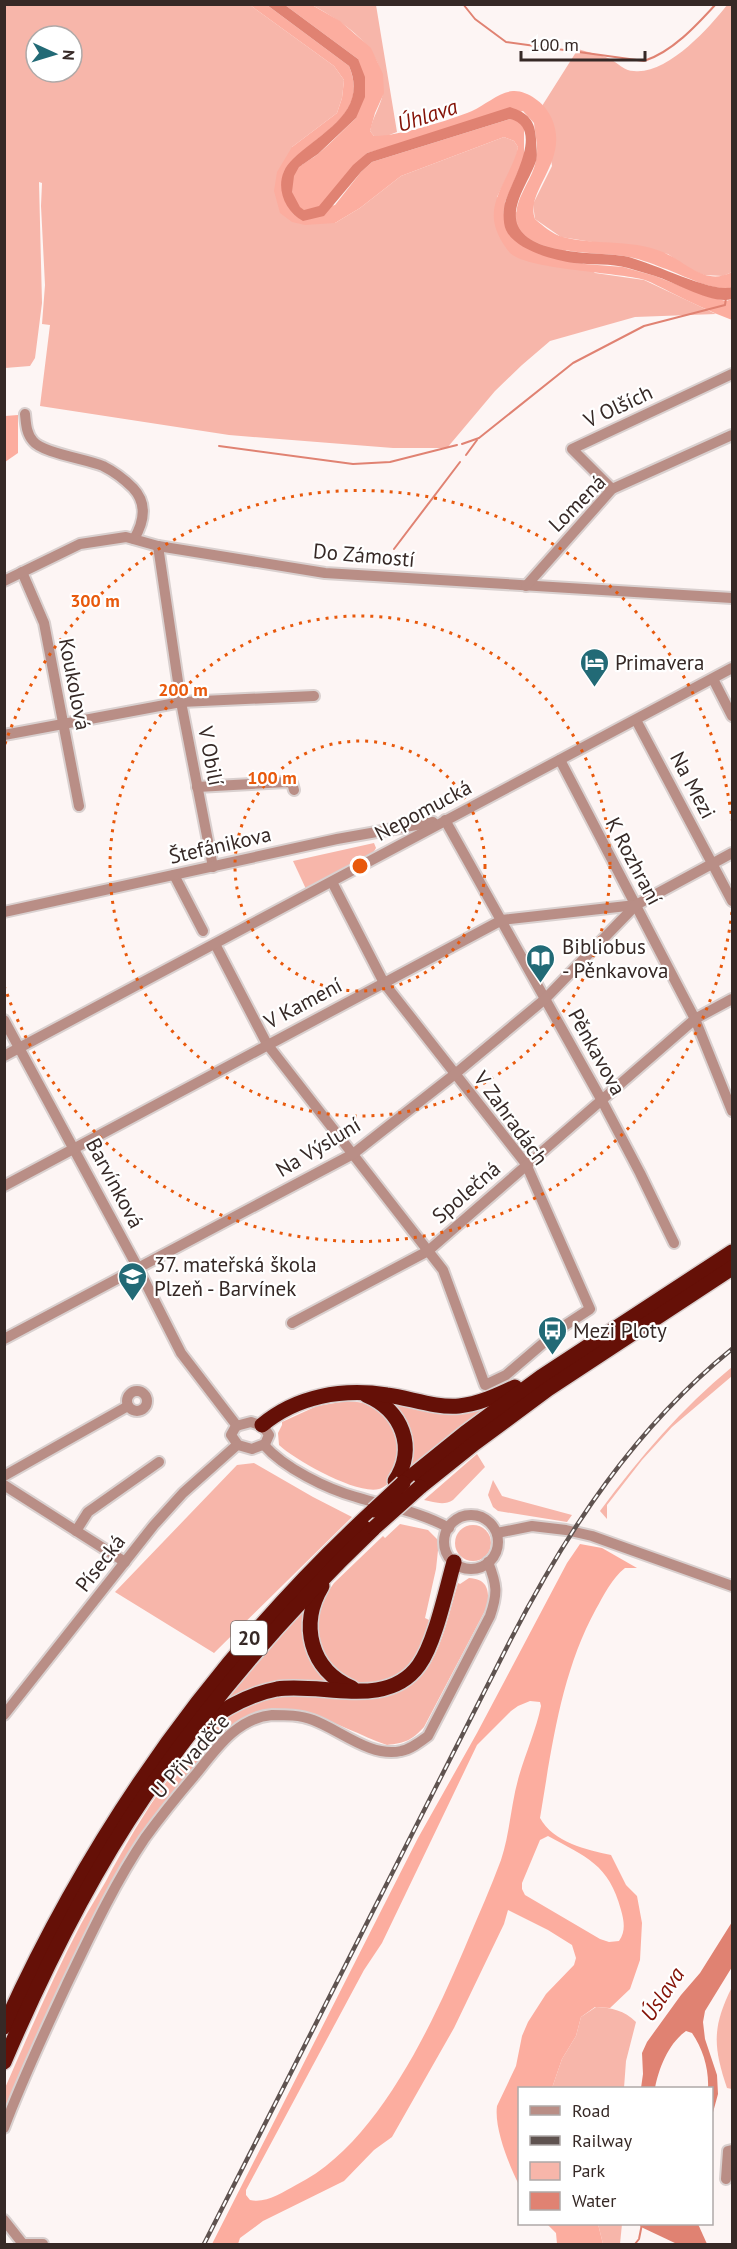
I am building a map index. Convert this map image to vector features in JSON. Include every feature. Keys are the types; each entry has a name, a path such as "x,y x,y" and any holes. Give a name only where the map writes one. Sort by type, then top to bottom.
{"highway":[{"name":"20","path":"4,2027 67,1899 99,1844 152,1762 194,1705 250,1637 324,1557 374,1510 399,1482 490,1413 732,1252"},
{"name":"20","path":"4,2062 36,1990 78,1907 143,1799 183,1742 262,1644 335,1565 420,1486 548,1389 732,1268"},
{"path":"262,1425 292,1405 334,1393 385,1395 458,1406 490,1398 541,1377"},
{"path":"357,1393 371,1397 383,1405 394,1415 401,1427 405,1441 405,1455 399,1482"},
{"path":"183,1742 226,1708 265,1692 300,1688 377,1690 406,1679 418,1666 430,1645 454,1562"},
{"path":"335,1565 314,1603 310,1627 311,1644 320,1663 330,1675 358,1690"}],"street":[{"name":"V Olších","path":"612,489 572,449 732,374"},
{"path":"25,414 26,428 33,442 52,451 102,466 123,478 138,494 144,513 142,525 134,539"},
{"name":"Lomená","path":"526,586 612,489 732,435"},
{"name":"Do Zámostí","path":"4,581 80,544 126,537 158,546 326,573 732,598"},
{"name":"V Obilí","path":"158,546 181,702 213,867"},
{"name":"Koukolová","path":"22,572 44,622 79,806"},
{"name":"Nepomucká","path":"4,1056 732,668"},
{"path":"713,679 732,716"},
{"path":"4,735 181,702 314,696"},
{"name":"Na Mezi","path":"636,720 732,901"},
{"name":"K Rozhraní","path":"560,760 696,1019 732,1111"},
{"path":"197,787 287,782 291,783 294,790"},
{"name":"Štefánikova","path":"4,912 337,839 445,820"},
{"name":"Pěnkavova","path":"445,820 601,1099 674,1243"},
{"path":"636,905 732,853"},
{"path":"174,875 203,931"},
{"name":"V Zahradách","path":"332,882 384,982 526,1164 590,1309 561,1328 507,1376 485,1385 443,1270 428,1251"},
{"name":"V Kamení","path":"4,1186 502,920 636,905"},
{"name":"Na Výsluní","path":"4,1339 353,1154 455,1074 545,999 636,905"},
{"path":"214,945 267,1044 428,1251"},
{"name":"Společná","path":"292,1323 428,1251 696,1019 732,999"},
{"name":"Barvínková","path":"4,1020 138,1268 181,1353 237,1426"},
{"path":"4,1476 128,1406"},
{"path":"248,1422 262,1425 269,1434 264,1445 251,1449 233,1440 231,1434 237,1426 248,1422"},
{"name":"Písecká","path":"4,1715 154,1525 183,1493 237,1444"},
{"path":"264,1445 286,1464 337,1490 416,1512 449,1527"},
{"path":"76,1531 88,1512 159,1462"},
{"path":"4,1485 125,1562"},
{"path":"474,1515 488,1521 497,1533 497,1549 488,1562 480,1567 471,1568 454,1562 449,1557 445,1542 449,1527 460,1518 474,1515"},
{"path":"497,1533 539,1526 575,1532 732,1586"},
{"name":"U Přivaděče","path":"4,2128 49,2022 96,1924 145,1839 211,1755 238,1728 256,1718 270,1716 296,1716 312,1720 365,1745 386,1752 402,1751 416,1745 428,1736 490,1616 497,1597 495,1580 488,1562"},
{"path":"726,2179 728,2151 732,2150"},
{"path":"4,2220 23,2244 43,2244"}],"green space":[{"path":"5,5 250,5 334,66 344,80 337,113 292,147 335,223 360,208 401,176 504,137 514,141 518,147 516,159 497,197 595,273 644,280 716,314 635,317 550,341 495,391 447,448 393,448 229,435 40,406 50,325 42,324 45,285 42,183 39,182 42,303 35,358 30,366 5,368"},
{"path":"312,5 376,5 397,132 384,137 374,136 370,131 383,91 382,75 370,49 350,29"},
{"path":"727,5 732,5 732,272 723,276 704,275 689,269 668,254 561,237 535,219 533,204 552,166 542,106 578,49 606,57 627,70 647,70 660,66 686,48 710,26"},
{"path":"374,843 376,848 373,853 306,889 293,861"},
{"path":"732,1367 732,1376 672,1427 642,1460 607,1505 607,1519 600,1511 630,1472 696,1399"},
{"path":"347,1401 379,1408 390,1418 398,1432 401,1445 396,1471 392,1480 381,1488 356,1487 342,1482 298,1459 279,1445 278,1433 282,1422 317,1406"},
{"path":"389,1402 495,1403 410,1471 413,1451 410,1433 402,1417"},
{"path":"477,1454 485,1467 453,1500 443,1503 424,1500"},
{"path":"254,1463 352,1517 214,1653 115,1592 237,1465"},
{"path":"493,1480 502,1496 572,1515 567,1522 498,1511 493,1507 488,1495"},
{"path":"400,1524 428,1530 439,1541 436,1569 425,1618 429,1620 428,1634 422,1651 399,1678 366,1686 353,1683 339,1677 319,1653 315,1616 334,1583 383,1536 385,1538"},
{"path":"473,1525 486,1530 491,1543 486,1556 473,1561 460,1556 455,1543 460,1530"},
{"path":"469,1578 480,1580 486,1586 488,1605 424,1727 411,1738 387,1745 314,1715 284,1711 255,1716 222,1734 149,1824 80,1945 40,2027 5,2112 5,2088 71,1944 129,1839 186,1756 224,1717 239,1708 272,1695 373,1698 405,1689 418,1679 430,1664 443,1635 458,1583"},
{"path":"308,1605 308,1640 312,1659 323,1676 333,1685 220,1707"},
{"path":"732,1987 732,2089 727,2088 722,2073 717,2037 721,2014"},
{"path":"596,2007 607,2008 618,2010 636,2022 626,2061 624,2087 552,2087 562,2059 576,2036 581,2017"},
{"path":"598,2225 622,2225 620,2244 603,2244"}],"shaded area":[{"path":"250,5 267,5 349,66 354,85 352,100 344,114 293,160 283,173 293,215 335,205 361,172 372,162 510,119 517,120 524,128 524,158 505,202 503,213 538,254 572,263 623,267 655,276 706,296 726,301 732,299 732,320 645,280 554,267 520,259 510,253 500,238 494,220 496,202 518,147 514,141 504,137 401,176 360,208 335,223 305,225 292,222 280,213 274,191 277,172 292,147 337,113 344,80 334,66"},
{"path":"285,5 312,5 340,21 371,48 383,74 384,93 370,131 374,136 395,134 437,123 472,111 513,91 524,93 544,106 556,131 556,146 552,160 533,208 535,219 551,232 563,237 644,246 669,255 707,275 715,276 732,272 732,287 707,285 629,257 550,247 525,235 518,225 517,208 534,168 537,151 534,123 523,111 367,153 319,207 304,210 293,196 293,178 301,166 318,154 356,118 358,59"},
{"path":"18,415 18,453 5,462 5,416"},
{"path":"580,1544 602,1548 637,1568 625,1568 620,1572 605,1593 584,1633 559,1711 540,1818 553,1833 571,1844 611,1855 626,1885 637,1896 642,1923 640,1960 630,1989 610,2008 595,2007 581,2017 576,2036 562,2059 552,2087 518,2087 518,2183 500,2135 497,2106 516,2066 522,2036 528,2022 546,1994 574,1965 576,1958 572,1945 508,1910 504,1924 454,2028 392,2137 374,2150 344,2181 263,2221 240,2238 238,2244 212,2244 418,1838 477,1733 567,1563","holes":["530,1701 540,1702 536,1724 516,1786 501,1860 438,2007 400,2078 353,2141 326,2166 280,2194 268,2199 250,2200 246,2195 246,2190 364,1970 382,1943 477,1745 518,1706","548,1836 574,1850 603,1872 616,1894 624,1930 619,1941 609,1942 600,1939 525,1895 522,1889 522,1883 540,1840"]},
{"path":"548,2225 598,2225 603,2244 557,2244 556,2233"}],"water":[{"path":"267,5 285,5 358,59 365,77 365,97 356,118 318,154 299,167 294,176 292,192 304,210 319,206 353,165 367,153 510,107 529,118 535,132 536,161 516,210 518,226 526,236 551,248 624,256 696,282 723,288 732,287 732,299 714,299 655,276 621,266 574,263 556,259 536,253 517,243 506,230 504,210 526,144 525,133 520,124 510,119 372,162 324,216 303,221 295,216 282,193 281,184 286,167 339,120 353,96 353,82 349,66"},
{"path":"732,1922 732,1967 705,2011 703,2022 705,2039 717,2075 718,2094 713,2112 713,2087 708,2087 704,2059 692,2033 686,2031 669,2049 655,2087 641,2087 642,2053 647,2042 700,1973"},
{"path":"640,2225 698,2225 707,2244 677,2244"}],"waterway":[{"path":"463,4 475,19 506,42 644,61 674,45 716,4"},
{"path":"462,444 479,438 573,363 644,326 725,305 726,298"},
{"path":"466,455 477,440"},
{"path":"219,446 353,464 390,462 457,445"},
{"path":"394,549 460,462"},
{"path":"635,2244 639,2239 642,2225"}],"railway":[{"path":"204,2244 511,1639 556,1558 606,1482 634,1446 697,1380 732,1349"}],"place":[{"name":"Primavera","path":"594,688"},
{"name":"Bibliobus - Pěnkavova","path":"541,984"},
{"name":"37. mateřská škola Plzeň - Barvínek","path":"133,1302"},
{"name":"Mezi Ploty","path":"552,1356"}],"water label":[{"name":"Úhlava","path":"427,115"},
{"name":"Úslava","path":"662,1994"}]}
